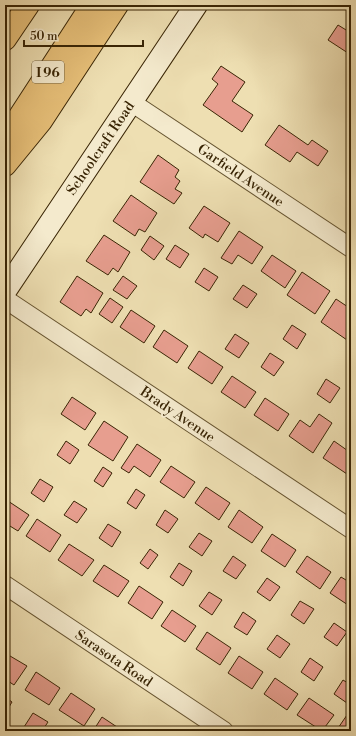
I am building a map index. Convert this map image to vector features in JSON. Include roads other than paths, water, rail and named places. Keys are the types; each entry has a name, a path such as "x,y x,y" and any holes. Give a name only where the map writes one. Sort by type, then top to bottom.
{"highway":[{"path":"5,36 17,5"},
{"path":"5,39 28,5"},
{"name":"I 96","path":"5,139 92,5"},
{"path":"5,165 41,120 117,5"}],"main road":[{"name":"Schoolcraft Road","path":"5,291 131,102 188,11"}],"street":[{"name":"Garfield Avenue","path":"131,102 351,248"},
{"name":"Brady Avenue","path":"5,299 351,529"},
{"name":"Sarasota Road","path":"5,585 224,731"}]}
